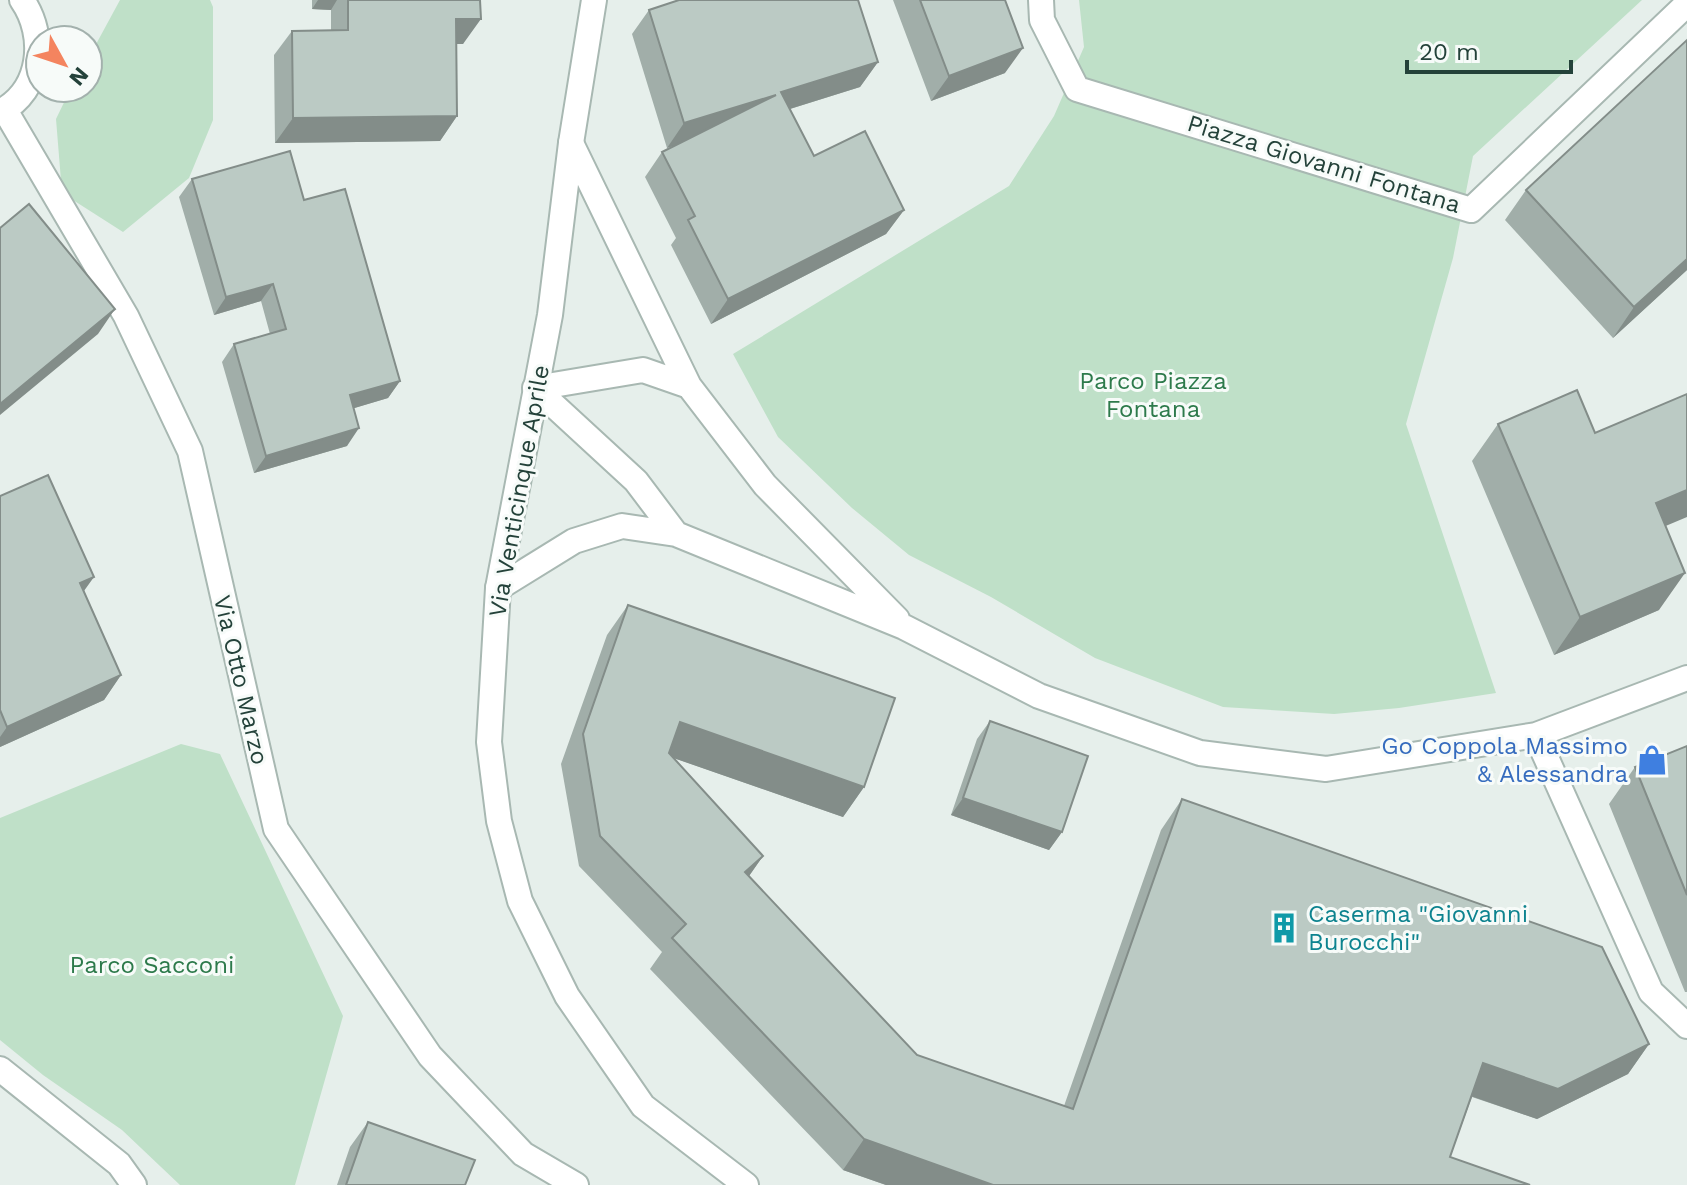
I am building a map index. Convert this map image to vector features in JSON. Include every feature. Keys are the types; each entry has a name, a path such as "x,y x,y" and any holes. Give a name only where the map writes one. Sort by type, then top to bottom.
{"street":[{"name":"Via Otto Marzo","path":"22,0 34,19 39,50 33,75 21,94 2,111 126,316 190,451 276,829 430,1056 523,1154 576,1185"},
{"name":"Via Venticinque Aprile","path":"594,0 571,143 550,315 498,588 489,742 499,821 520,901 567,996 643,1106 746,1185"},
{"name":"Piazza Giovanni Fontana","path":"1041,0 1042,20 1077,89 1471,210 1687,4"},
{"path":"571,143 689,386 765,485 904,627"},
{"path":"535,388 643,370 689,386"},
{"path":"535,388 636,481 676,534"},
{"path":"498,588 574,541 622,526 676,534 904,627 1039,696 1200,753 1326,769 1536,735 1687,678"},
{"path":"1536,735 1651,992 1687,1026"},
{"path":"0,1069 119,1164 134,1185"}],"green space":[{"path":"120,0 210,0 213,7 213,120 189,178 123,232 62,193 56,119 63,104 104,104 104,30"},
{"name":"Parco Piazza Fontana","path":"1079,0 1642,0 1473,156 1453,258 1406,424 1496,693 1399,708 1334,714 1223,707 1095,658 991,597 909,555 852,508 778,437 733,354 1009,186 1054,116 1084,47"},
{"name":"Parco Sacconi","path":"181,744 220,754 343,1016 295,1185 180,1185 122,1130 43,1075 0,1040 0,818"}],"building":[{"path":"348,0 480,0 481,19 456,19 457,116 293,118 292,31 348,30"},
{"path":"679,0 858,0 878,62 781,92 814,156 865,131 904,210 728,299 688,220 695,216 662,152 776,95 684,123 649,10"},
{"path":"920,0 1005,0 1023,48 949,76"},
{"path":"1687,40 1687,259 1634,307 1526,190"},
{"path":"290,151 304,200 345,189 400,381 350,395 359,428 266,456 234,344 286,329 273,284 226,297 192,179"},
{"path":"29,204 115,309 0,404 0,228"},
{"path":"1577,390 1595,433 1687,394 1687,490 1656,503 1685,573 1580,617 1498,424"},
{"path":"48,475 94,577 80,583 121,675 7,727 0,710 0,496"},
{"name":"Caserma \"Giovanni Burocchi\"","path":"628,605 895,698 864,787 680,722 669,753 763,856 745,872 917,1055 1073,1109 1182,799 1602,947 1649,1044 1558,1089 1483,1063 1450,1157 1530,1185 993,1185 864,1139 672,938 686,924 600,836 583,734"},
{"path":"990,721 1088,756 1062,832 963,798"},
{"path":"1687,746 1687,895 1635,767"},
{"path":"368,1122 475,1160 465,1185 346,1185"}],"place":[{"name":"Go Coppola Massimo & Alessandra","path":"1652,760"},
{"name":"Caserma \"Giovanni Burocchi\"","path":"1284,928"}]}
